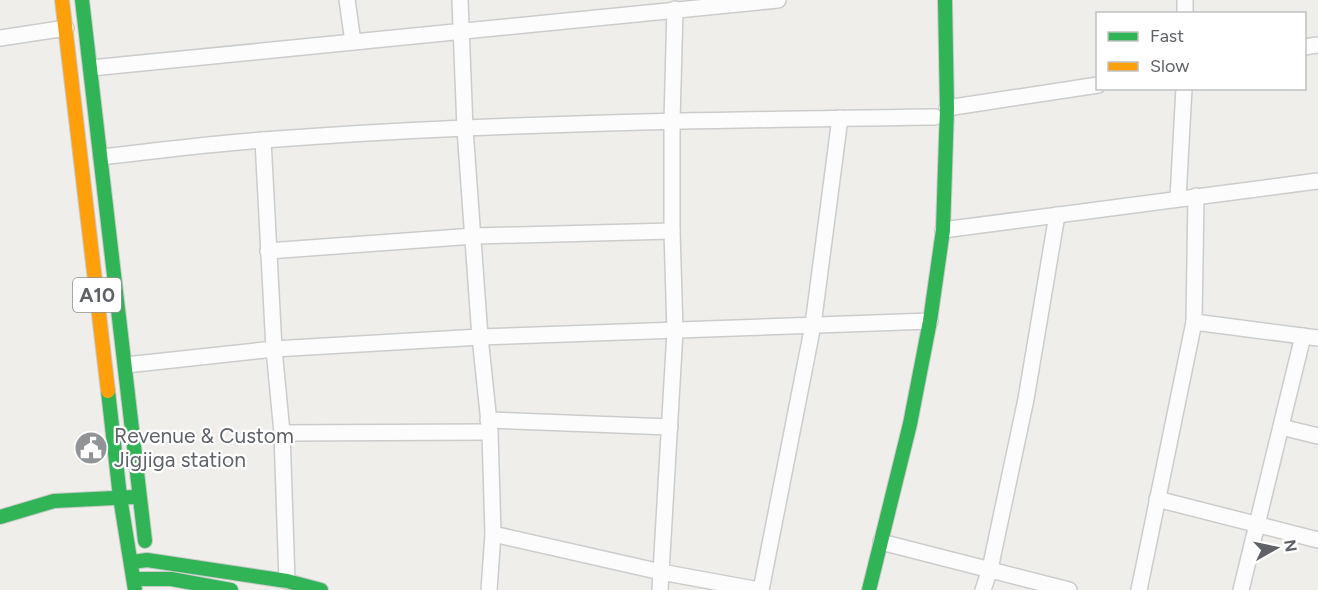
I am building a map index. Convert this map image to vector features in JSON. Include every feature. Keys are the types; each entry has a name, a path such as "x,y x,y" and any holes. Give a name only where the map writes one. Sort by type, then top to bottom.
{"main road":[{"name":"A10","path":"62,0 120,497 135,584"},
{"name":"A10","path":"82,0 150,584"},
{"path":"930,210 941,112 932,0"},
{"path":"857,590 924,321 943,231 941,112 945,0"},
{"path":"869,590 910,424 924,321 927,245"},
{"path":"0,517 54,501 140,497"},
{"path":"132,562 147,560 287,581 321,590"},
{"path":"135,584 195,582 231,590"}],"street":[{"path":"347,0 352,42"},
{"path":"459,0 465,129 480,337 489,426 493,534 489,590"},
{"path":"91,68 778,0"},
{"path":"660,590 675,331 672,120 675,9"},
{"path":"0,39 66,28"},
{"path":"100,157 263,140 465,129 672,120 840,118 941,112 1096,85"},
{"path":"1178,198 1184,90"},
{"path":"493,534 661,572 760,590 813,325 840,118"},
{"path":"263,140 274,349 282,433 287,581"},
{"path":"943,231 1318,181"},
{"path":"1139,590 1194,322 1196,196"},
{"path":"983,590 990,569 1026,399 1057,215"},
{"path":"268,251 474,236 672,231"},
{"path":"126,365 274,349 480,337 924,321"},
{"path":"1194,322 1310,337 1281,427 1241,590"},
{"path":"282,433 489,426 670,427"},
{"path":"1281,427 1318,436"},
{"path":"1157,499 1318,540"},
{"path":"881,542 1069,590"}],"traffic: fast":[{"path":"82,0 145,541"},
{"path":"869,590 910,424 930,321 943,230 947,108 945,0"},
{"path":"108,391 120,497 135,590"},
{"path":"0,517 54,501 134,497"},
{"path":"132,562 147,560 287,581 321,590"},
{"path":"134,579 171,579 231,590"}],"traffic: slow":[{"path":"62,0 108,391"}],"place":[{"name":"Revenue & Custom Jigjiga station","path":"91,448"}]}
